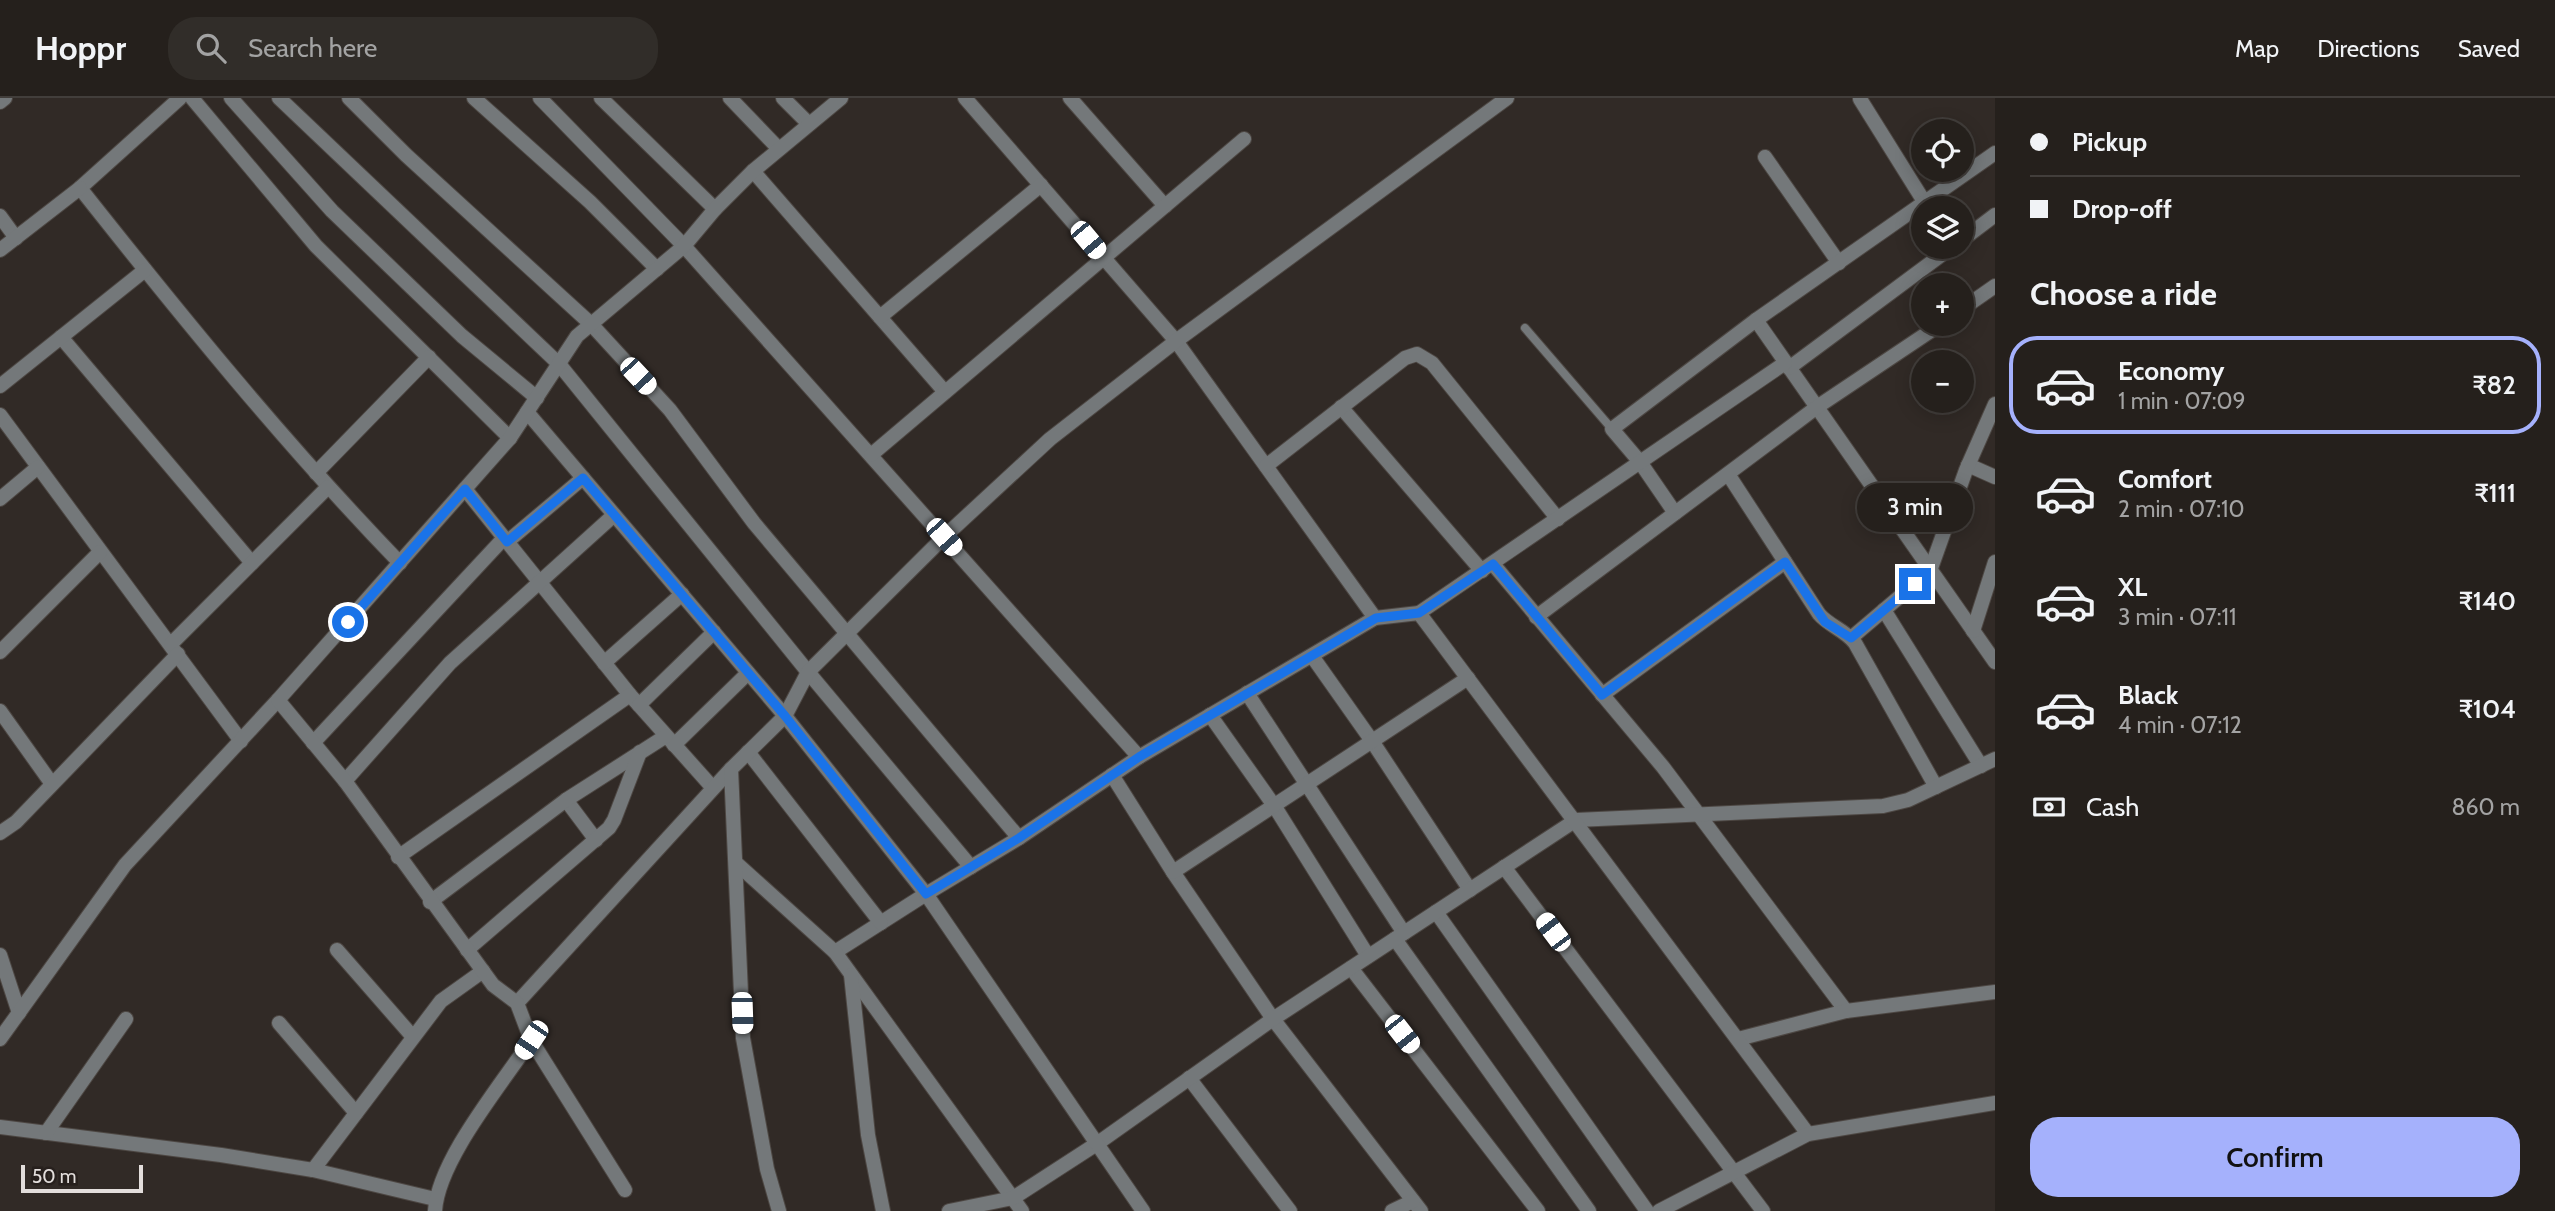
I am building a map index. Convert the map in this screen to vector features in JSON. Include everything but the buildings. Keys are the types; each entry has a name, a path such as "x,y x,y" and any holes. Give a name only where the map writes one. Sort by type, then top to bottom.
{"street":[{"path":"0,102 5,98"},
{"path":"0,250 80,188 180,98"},
{"path":"192,98 316,246 510,438"},
{"path":"231,98 332,211 462,336 537,398"},
{"path":"279,98 559,364 808,672 971,867"},
{"path":"349,98 405,155 591,324 670,410 754,523 1019,838"},
{"path":"474,98 590,202 657,269"},
{"path":"540,98 684,246 1139,757"},
{"path":"601,98 715,209"},
{"path":"730,98 779,149"},
{"path":"783,98 810,124"},
{"path":"0,1039 125,865 278,700 510,438 577,336 684,246 715,209 753,172 841,98"},
{"path":"965,98 1176,341 1376,618"},
{"path":"1070,98 1165,206"},
{"path":"517,1003 713,788 785,716 808,672 944,537 1050,439 1176,341 1507,98"},
{"path":"1860,99 1921,196"},
{"path":"871,455 1244,139"},
{"path":"1935,196 1995,153"},
{"path":"1765,157 1839,263"},
{"path":"753,172 946,392"},
{"path":"880,317 1041,185"},
{"path":"80,188 145,270 316,473 400,563"},
{"path":"1675,513 1612,429 1756,320 1911,213"},
{"path":"1974,231 1995,215"},
{"path":"0,216 16,238"},
{"path":"835,953 1019,838 1139,757 1376,618 1419,613 1787,366 1935,259"},
{"path":"0,386 145,270"},
{"path":"1974,301 1995,286"},
{"path":"1756,320 1995,662"},
{"path":"1536,617 1817,407 1923,336"},
{"path":"61,337 252,563"},
{"path":"1266,466 1405,358 1417,354 1432,363 1558,519"},
{"path":"316,473 429,357"},
{"path":"1851,638 1930,571 1968,465 1995,404"},
{"path":"1342,407 1487,568 1536,617 1602,695 1700,815 1846,1012"},
{"path":"527,412 785,716 926,894 1143,1211"},
{"path":"0,415 241,741"},
{"path":"1968,465 1995,477"},
{"path":"0,499 37,467"},
{"path":"1728,474 1825,622 1851,638 1936,787"},
{"path":"313,743 505,540 583,478"},
{"path":"0,833 9,829 52,784 252,563 328,487"},
{"path":"465,489 634,700 713,788"},
{"path":"345,781 450,663 614,515"},
{"path":"0,652 100,552"},
{"path":"1602,695 1785,562"},
{"path":"1973,631 1995,562"},
{"path":"604,663 682,594"},
{"path":"949,1211 1013,1198 1098,1143 1273,1019 1576,820 1883,806 1908,800 1988,763 1884,610"},
{"path":"1419,613 1808,1134"},
{"path":"398,857 634,700 714,632"},
{"path":"1312,656 1373,741 1469,890"},
{"path":"430,902 566,800 640,752 670,740 748,673"},
{"path":"1173,873 1468,678"},
{"path":"1247,694 1307,785 1399,936 1589,1211"},
{"path":"278,700 345,781 430,902 493,985 517,1003 531,1040 625,1190"},
{"path":"0,711 52,784"},
{"path":"1210,715 1275,807 1368,956"},
{"path":"467,950 596,840 614,820 640,752"},
{"path":"748,752 881,923"},
{"path":"731,769 743,1038 767,1169 779,1211"},
{"path":"1112,775 1173,873 1273,1019 1417,1206 1392,1211"},
{"path":"566,800 596,840"},
{"path":"737,863 835,953 1022,1211"},
{"path":"1504,867 1763,1211"},
{"path":"1436,912 1647,1211"},
{"path":"337,950 413,1037"},
{"path":"0,956 19,1013"},
{"path":"1351,968 1538,1211"},
{"path":"313,1170 441,1001 483,971"},
{"path":"851,973 869,1135 883,1211"},
{"path":"1738,1039 1846,1012 1995,992"},
{"path":"46,1133 126,1018"},
{"path":"279,1023 356,1113"},
{"path":"0,1127 222,1155 313,1170 435,1205 449,1161 531,1040"},
{"path":"1189,1078 1290,1211"},
{"path":"1659,1211 1808,1134 1995,1103"}],"lane":[{"path":"1525,328 1612,429"}],"route":[{"path":"348,622 465,489 507,542 583,478 785,716 926,894 1019,838 1139,757 1376,618 1419,613 1493,564 1602,695 1785,562 1825,622 1851,638 1915,584"}]}
